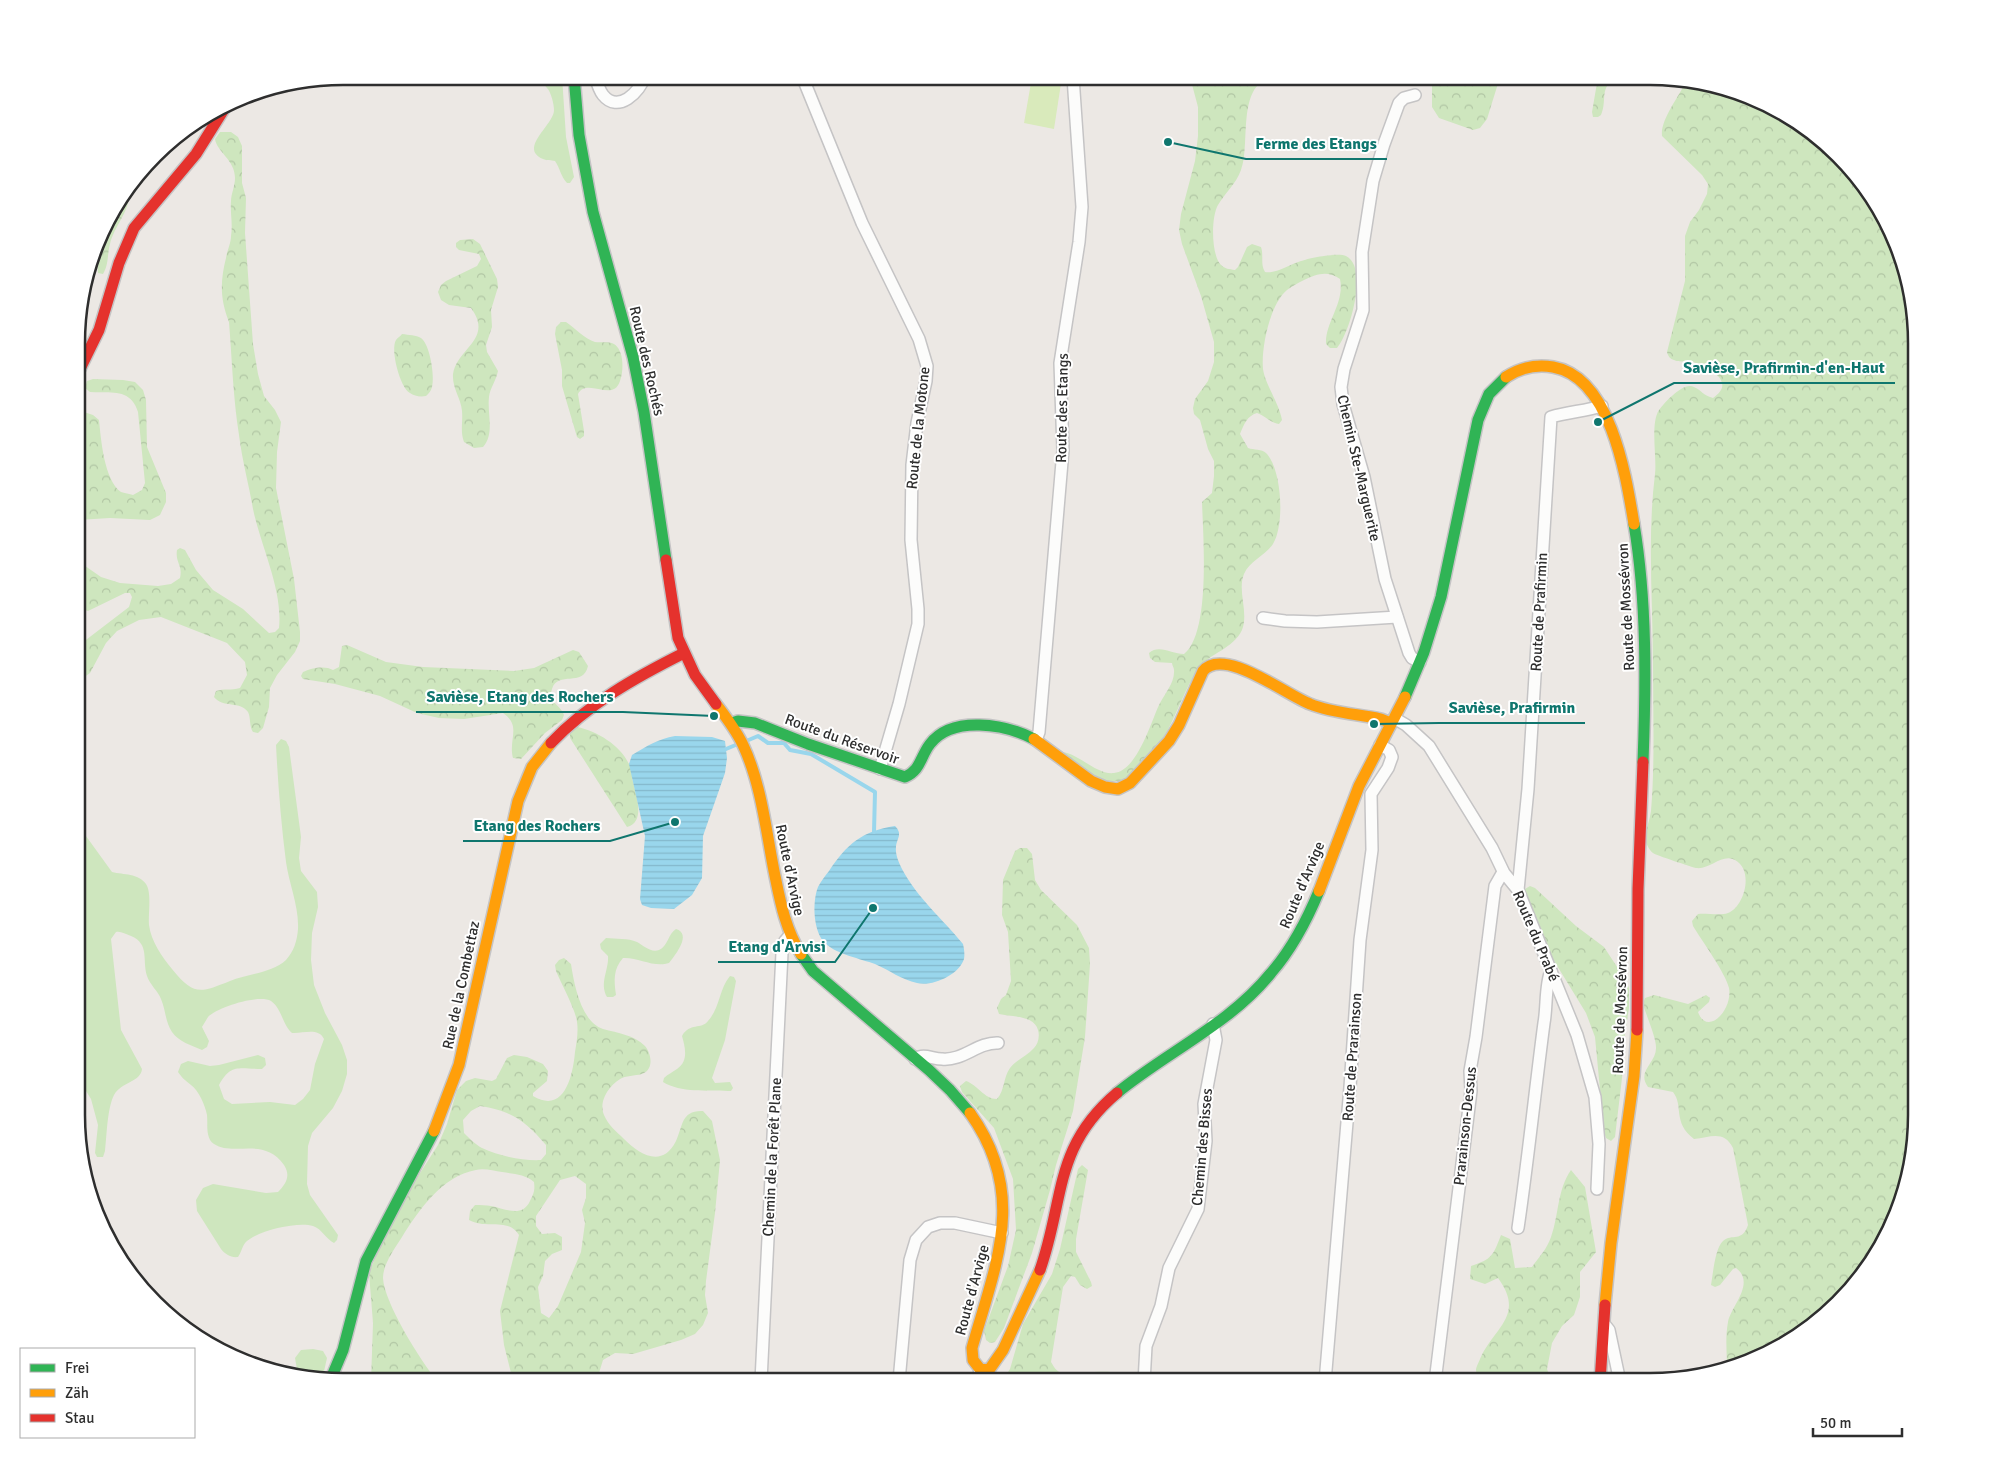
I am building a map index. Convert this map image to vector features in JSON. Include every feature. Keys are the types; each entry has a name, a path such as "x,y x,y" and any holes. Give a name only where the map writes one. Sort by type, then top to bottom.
{"street":[{"name":"Route des Rochés","path":"575,85 584,166 596,226 636,370 648,439 674,622 684,653 703,686 732,724"},
{"path":"598,85 602,95 609,100 617,102 628,100 636,93 640,85"},
{"name":"Route de la Motone","path":"806,85 862,223 919,339 927,366 912,465 912,540 918,624 899,704 880,770"},
{"name":"Route des Etangs","path":"1036,740 1039,732 1045,677 1063,450 1060,364 1079,242 1082,207 1074,85"},
{"name":"Chemin Ste-Marguerite","path":"1415,95 1404,98 1399,103 1377,164 1368,205 1362,252 1363,310 1344,369 1341,387 1343,404 1364,477 1381,565 1410,656 1420,662"},
{"path":"85,359 99,330 118,263 134,228 196,154 219,117"},
{"name":"Route de Mossévron","path":"1352,802 1420,662 1441,595 1476,427 1482,408 1491,391 1512,373 1534,366 1549,366 1563,369 1582,380 1593,391 1602,406 1624,472 1635,520 1642,581 1644,698 1639,855 1637,1038 1631,1100 1611,1240 1600,1373"},
{"name":"Route de Prafirmin","path":"1518,890 1528,790 1551,417 1567,412 1586,411 1602,406"},
{"path":"1262,618 1316,622 1397,617"},
{"name":"Rue de la Combettaz","path":"334,1372 348,1335 365,1265 391,1210 434,1130 459,1065 513,822 528,774 545,748 572,722 636,680 684,653"},
{"name":"Route du Réservoir","path":"732,724 738,721 755,722 808,744 900,776 911,775 919,767 926,750 933,740 947,730 960,726 991,728 1022,734 1036,740 1088,780 1110,789 1125,788 1171,739 1184,716 1203,670 1210,665 1218,663 1266,679 1295,698 1311,704 1392,721"},
{"name":"Route du Prabé","path":"1392,721 1406,725 1429,746 1492,848 1503,872 1518,890 1577,1035 1595,1097 1599,1144 1597,1189"},
{"name":"Route d'Arvige","path":"732,724 746,751 758,792 782,911 798,951 813,971 962,1101 980,1124 994,1152 1002,1184 1002,1233 994,1274 972,1348 972,1359 980,1369 988,1370 999,1359 1034,1284 1046,1248 1065,1166 1074,1145 1087,1124 1103,1106 1122,1090 1213,1024 1266,980 1292,946 1305,923 1318,896 1352,802"},
{"name":"Route de Prarainson","path":"1326,1373 1350,1087 1360,940 1372,850 1371,794 1388,768 1392,757 1389,750 1380,745"},
{"name":"Prarainson-Dessus","path":"1436,1373 1471,1091 1470,1071 1495,886 1503,872"},
{"name":"Chemin de la Forêt Plane","path":"762,1373 782,953 785,941 790,935"},
{"path":"1518,1228 1532,1135 1547,1003 1547,979 1551,971"},
{"name":"Chemin des Bisses","path":"1144,1373 1146,1346 1161,1306 1170,1268 1198,1210 1206,1141 1204,1104 1216,1040 1213,1024"},
{"path":"916,1059 920,1056 952,1059 987,1044 998,1043"},
{"path":"899,1373 910,1260 913,1245 919,1236 928,1227 949,1222 1002,1233"},
{"path":"1603,1324 1609,1330 1618,1373"},
{"path":"979,1373 980,1369"}],"green space":[{"path":"544,85 563,85 566,137 574,177 570,183 565,181 555,161 543,159 536,154 534,149 539,136 553,116 553,101"},
{"path":"1031,85 1061,85 1054,129 1024,123"},
{"path":"1192,85 1258,85 1253,92 1249,104 1244,159 1241,170 1218,205 1214,218 1213,236 1215,253 1221,265 1235,270 1247,247 1252,244 1261,247 1265,272 1278,270 1310,258 1331,255 1346,256 1353,262 1356,273 1355,300 1347,329 1337,348 1330,348 1326,344 1328,328 1340,296 1340,279 1326,274 1309,278 1287,290 1276,305 1265,338 1263,369 1282,420 1279,424 1257,413 1254,414 1248,418 1240,434 1248,448 1266,453 1276,471 1280,497 1279,524 1273,544 1246,569 1244,574 1242,587 1244,623 1242,630 1233,642 1204,662 1200,667 1189,684 1163,738 1125,781 1098,781 1062,752 1075,756 1094,768 1107,773 1122,770 1130,764 1142,745 1174,675 1172,663 1155,662 1150,658 1149,653 1153,650 1161,649 1184,654 1193,643 1202,605 1204,559 1202,502 1212,493 1214,461 1208,449 1200,420 1194,414 1193,408 1195,399 1208,381 1214,362 1214,342 1179,230 1181,214 1195,161 1198,136 1198,107"},
{"path":"1432,85 1498,85 1487,119 1480,128 1473,130 1439,118 1432,107"},
{"path":"1597,85 1607,85 1601,115 1593,117 1592,112"},
{"path":"1683,87 1717,94 1749,105 1794,128 1833,160 1865,199 1888,244 1903,292 1908,343 1908,1115 1903,1166 1894,1198 1881,1229 1865,1259 1833,1298 1794,1330 1749,1353 1727,1361 1728,1322 1741,1295 1744,1281 1742,1274 1736,1268 1720,1285 1715,1287 1711,1285 1720,1244 1726,1239 1743,1234 1748,1225 1733,1148 1726,1139 1721,1137 1711,1136 1694,1139 1683,1126 1678,1103 1673,1092 1648,1087 1644,1076 1656,1047 1643,1004 1645,998 1654,995 1688,1004 1706,995 1710,998 1709,1002 1698,1012 1702,1019 1707,1022 1718,1018 1727,1005 1729,988 1727,981 1693,926 1692,921 1698,914 1725,914 1734,909 1743,896 1746,879 1741,865 1735,860 1725,859 1706,867 1696,868 1653,853 1645,837 1651,811 1654,739 1651,522 1656,416 1670,398 1685,387 1694,387 1713,398 1720,392 1722,386 1718,376 1713,371 1693,362 1673,360 1667,352 1685,281 1685,236 1690,222 1707,194 1708,184 1702,175 1662,136 1667,116"},
{"path":"220,132 231,132 238,137 242,146 242,183 246,198 245,233 253,344 264,396 275,410 281,422 277,452 276,488 294,579 300,632 300,641 295,652 277,675 270,688 269,707 263,728 258,733 253,732 249,714 245,709 222,702 214,697 216,691 240,688 247,675 245,662 227,643 161,617 139,620 117,631 106,643 90,673 85,677 85,641 129,607 132,597 130,593 125,593 88,611 85,610 85,566 101,577 120,583 158,586 171,584 180,578 181,570 177,558 177,550 180,548 185,550 196,570 213,590 243,609 269,633 275,632 279,628 278,599 275,584 253,509 237,421 229,322 222,290 224,267 231,239 231,198 235,178 232,166 216,144 215,139"},
{"path":"129,198 125,212 112,237 105,270 103,274 98,273 97,265 105,244"},
{"path":"473,239 480,244 497,279 498,287 491,310 492,327 486,345 487,352 498,371 489,397 490,430 487,442 483,447 474,448 464,442 461,406 453,374 456,365 476,336 478,328 477,319 471,308 449,305 441,300 438,292 441,285 446,281 477,266 481,259 479,254 459,250 456,247 456,243 460,240"},
{"path":"561,322 566,322 591,341 614,344 620,351 622,361 621,377 617,387 612,390 587,388 582,389 578,394 584,431 584,436 580,439 577,437 562,386 562,370 555,334 556,327"},
{"path":"402,334 421,338 427,347 431,361 433,382 431,390 426,396 413,395 406,390 403,384 397,368 394,351 394,345"},
{"path":"93,379 123,380 135,382 143,390 146,400 147,447 166,493 166,502 160,515 150,520 110,518 85,520 85,412 93,415 99,420 104,459 115,486 121,492 133,495 142,490 145,483 138,412 135,404 125,395 119,393 90,392 85,388 87,381"},
{"path":"347,645 386,662 423,667 514,671 534,668 573,650 579,652 588,666 585,673 581,676 559,680 555,683 551,697 564,715 562,720 545,733 521,759 513,758 512,723 503,713 464,719 439,718 417,713 380,696 335,684 303,679 301,676 303,672 310,669 322,667 333,670 339,667 342,646"},
{"path":"577,727 600,735 614,745 625,757 631,771 638,808 638,814 633,824 627,827 570,738 570,733"},
{"path":"281,739 286,741 289,747 301,837 299,858 301,871 317,892 318,907 312,933 311,960 314,985 347,1060 347,1074 342,1091 333,1108 312,1133 308,1146 307,1184 310,1195 338,1235 334,1243 313,1226 297,1225 277,1228 250,1239 245,1243 238,1257 233,1257 224,1253 197,1211 196,1200 203,1188 213,1184 266,1193 278,1192 285,1183 286,1169 276,1156 267,1151 249,1148 231,1149 214,1144 211,1141 208,1135 207,1115 203,1103 197,1091 178,1072 181,1064 188,1061 210,1066 219,1065 258,1055 265,1058 266,1065 262,1069 236,1069 223,1078 219,1085 224,1099 232,1104 270,1102 295,1105 310,1090 315,1064 324,1039 321,1035 314,1032 292,1033 275,1004 265,999 258,999 248,1000 220,1009 208,1017 202,1027 209,1041 207,1047 202,1050 185,1043 172,1032 161,999 147,976 141,943 131,936 116,932 111,939 121,1030 142,1069 135,1080 121,1087 114,1095 109,1115 105,1151 103,1157 97,1157 95,1153 98,1125 91,1099 85,1089 85,835 112,872 135,876 146,884 149,893 149,925 152,937 164,959 186,984 198,990 204,990 274,968 286,960 291,953 296,942 298,929 297,912 286,862 276,745"},
{"path":"1020,848 1027,848 1032,854 1035,880 1041,890 1077,925 1089,948 1090,964 1085,1037 1073,1111 1032,1253 1004,1328 995,1342 990,1343 986,1340 984,1331 1008,1266 1016,1230 1013,1179 994,1128 962,1092 960,1086 966,1081 988,1097 997,1099 1010,1068 1031,1051 1038,1040 1039,1035 1036,1025 1027,1019 999,1014 997,1008 1001,999 1006,995 1011,981 1008,932 1002,915 1003,880 1015,851"},
{"path":"1530,886 1535,888 1576,926 1604,947 1629,988 1629,1008 1624,1039 1622,1078 1615,1137 1611,1141 1606,1138 1604,1132 1595,1037 1586,1013 1545,946 1523,890"},
{"path":"676,929 683,935 683,940 679,950 669,963 658,964 623,958 617,966 615,975 616,995 607,997 604,982 608,956 601,949 600,944 606,938 626,939 656,951 664,946"},
{"path":"564,958 571,964 580,1001 589,1019 595,1025 636,1039 649,1052 650,1064 647,1071 642,1074 622,1078 613,1084 604,1099 603,1110 606,1119 630,1145 643,1154 657,1157 664,1155 676,1141 684,1120 690,1113 703,1111 712,1121 720,1160 706,1281 705,1295 708,1313 703,1325 695,1334 681,1340 633,1354 615,1353 603,1360 599,1373 511,1373 504,1345 500,1311 519,1235 509,1226 476,1223 469,1220 470,1211 475,1205 513,1211 523,1209 530,1201 534,1182 527,1177 519,1175 479,1169 452,1179 433,1196 416,1216 396,1246 387,1262 384,1273 385,1289 396,1316 431,1373 371,1373 373,1323 369,1273 393,1215 438,1145 447,1124 457,1090 466,1081 475,1078 492,1081 496,1079 507,1058 514,1055 527,1057 543,1064 548,1071 547,1081 533,1093 533,1096 544,1100 553,1100 560,1096 569,1081 574,1061 577,1025 572,1006 555,965","holes":["480,1106 517,1118 531,1129 546,1145 546,1154 541,1160 503,1156 482,1148 464,1133 463,1120 471,1111","575,1176 586,1184 586,1198 582,1210 585,1223 581,1252 558,1306 549,1318 541,1313 538,1287 543,1276 545,1261 552,1254 562,1250 562,1237 555,1233 542,1234 536,1226 536,1216 560,1180"]},
{"path":"730,976 734,977 736,981 725,1040 712,1078 715,1083 730,1082 733,1088 731,1091 694,1090 670,1086 663,1082 667,1075 681,1066 685,1058 682,1036 688,1029 705,1024 712,1016 726,981"},
{"path":"1082,1165 1088,1170 1076,1239 1076,1252 1092,1286 1087,1289 1080,1285 1075,1277 1071,1276 1063,1287 1051,1362 1062,1373 1007,1373 1023,1324 1052,1274 1060,1249 1078,1169"},
{"path":"1571,1170 1585,1187 1596,1252 1580,1272 1580,1297 1574,1315 1562,1326 1552,1343 1547,1369 1549,1373 1477,1373 1477,1366 1486,1348 1504,1321 1508,1312 1509,1302 1506,1291 1498,1278 1485,1284 1470,1279 1471,1266 1491,1256 1501,1235 1510,1239 1515,1268 1532,1267 1545,1249 1554,1229 1566,1178"},
{"path":"313,1349 323,1351 327,1358 324,1372 297,1369 295,1358 301,1350"},
{"path":"1100,1372 1119,1373 1084,1373"}],"water":[{"path":"675,736 712,737 725,741 727,758 725,773 703,836 702,878 692,895 674,909 651,908 642,905 640,899 645,836 629,764 632,755 658,741"},
{"path":"895,826 899,831 896,853 908,880 963,944 964,959 957,970 951,975 930,983 911,982 875,964 836,951 822,939 816,925 814,909 818,887 842,853 864,835"}],"waterway":[{"path":"744,742 758,736 768,743 784,743 790,750 811,754 875,792 874,832"},
{"path":"726,749 738,744"}],"traffic: fast":[{"path":"575,85 579,135 593,212 633,357 644,412 666,560"},
{"path":"1405,697 1424,652 1441,597 1478,420 1489,394 1506,377"},
{"path":"1634,524 1643,613 1645,702 1643,762"},
{"path":"732,723 738,721 755,723 808,744 905,777 914,771 930,744 940,735 951,729 979,725 994,726 1009,729 1034,739"},
{"path":"1117,1093 1217,1023 1255,991 1279,964 1292,944 1319,891"},
{"path":"801,954 813,971 929,1070 970,1113"},
{"path":"334,1372 343,1350 366,1261 434,1131"}],"traffic: slow":[{"path":"1506,377 1528,367 1553,367 1573,375 1589,389 1602,408 1612,431 1626,481 1634,524"},
{"path":"1034,739 1091,781 1105,787 1118,789 1130,783 1169,741 1179,725 1203,671 1213,665 1225,664 1240,668 1318,707 1381,719 1391,723"},
{"path":"1319,891 1359,786 1405,697"},
{"path":"716,704 737,734 749,760 762,807 784,914 791,935 801,954"},
{"path":"434,1131 459,1065 518,801 532,767 551,743"},
{"path":"1605,1305 1611,1243 1634,1076 1637,1030"},
{"path":"970,1113 988,1143 998,1172 1002,1201 1002,1229 997,1258 972,1348 973,1360 980,1369 989,1370 1003,1350 1040,1270"}],"traffic: jam":[{"path":"85,359 99,330 119,263 134,228 196,154 219,117"},
{"path":"666,560 678,638 695,675 716,704"},
{"path":"551,743 565,729 613,692 684,653"},
{"path":"1637,1030 1638,889 1643,762"},
{"path":"1040,1270 1071,1154 1081,1133 1096,1113 1117,1093"},
{"path":"1601,1373 1605,1305"}],"place":[{"name":"Ferme des Etangs","path":"1168,142"},
{"name":"Savièse, Prafirmin-d'en-Haut","path":"1598,422"},
{"name":"Savièse, Etang des Rochers","path":"714,716"},
{"name":"Savièse, Prafirmin","path":"1374,724"},
{"name":"Etang des Rochers","path":"675,822"},
{"name":"Etang d'Arvisi","path":"873,908"}]}
